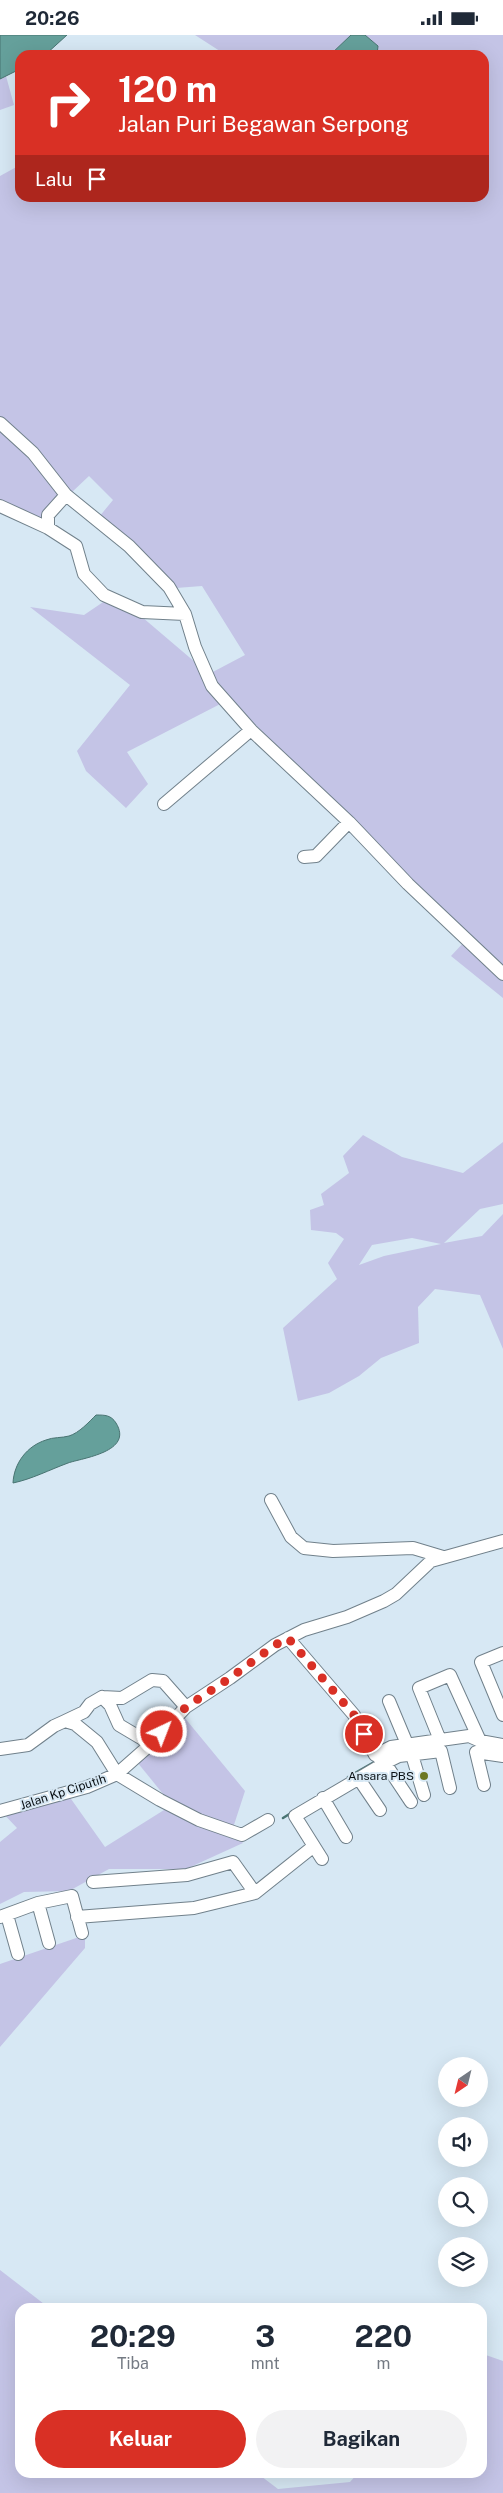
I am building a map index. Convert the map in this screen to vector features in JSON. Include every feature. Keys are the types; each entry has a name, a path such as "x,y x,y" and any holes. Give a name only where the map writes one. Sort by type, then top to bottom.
{"street":[{"path":"0,423 33,453 66,495 129,546 169,587 185,614 195,647 212,685 251,730 349,822 408,884 503,974"},
{"path":"48,528 48,515 66,495"},
{"path":"0,505 48,528 76,546 84,574 104,595 142,612 185,614"},
{"path":"164,804 251,730"},
{"path":"304,857 316,856 349,822"},
{"path":"271,1499 290,1537 304,1548 334,1551 413,1548 443,1557"},
{"name":"Jalan Kp Ciputih","path":"0,1811 87,1787 117,1774 151,1744 186,1707 275,1645 288,1638 384,1601 396,1594 431,1561 503,1541"},
{"path":"288,1638 354,1715 380,1759 411,1802"},
{"path":"503,1653 481,1662 503,1715"},
{"path":"450,1788 441,1745 419,1688 450,1675 478,1747 484,1785"},
{"path":"0,1749 28,1745 54,1725 84,1712 90,1703 102,1697 122,1698 152,1680 163,1681 186,1707"},
{"path":"102,1697 110,1705 119,1725 151,1744"},
{"path":"389,1701 410,1749 424,1795"},
{"path":"65,1721 74,1724 97,1742 117,1774 160,1800 199,1820 242,1835 268,1820"},
{"path":"322,1859 295,1816 323,1798 359,1779 391,1747 410,1749 441,1745 470,1735 478,1747 503,1756"},
{"path":"478,1747 503,1745"},
{"path":"359,1779 380,1810"},
{"path":"323,1798 346,1837"},
{"path":"77,1917 194,1908 255,1893 314,1845"},
{"path":"93,1882 187,1875 233,1862 255,1893"},
{"path":"18,1954 3,1916 38,1903 72,1896 82,1933"},
{"path":"38,1903 49,1943"}],"shaded area":[{"path":"0,35 67,35 50,50 15,50 15,72 0,79"},
{"path":"195,35 351,35 335,50 218,50"},
{"path":"351,35 365,35 378,46 378,50 335,50"},
{"path":"365,35 503,35 503,998 451,956 465,941 416,886 230,699 127,752 148,784 126,808 86,771 77,751 130,685 30,607 84,615 115,594 209,674 245,655 202,586 176,588 99,517 113,500 89,476 35,527 0,502 0,432 6,428 0,421 0,176 15,168 15,202 489,202 489,50 378,50 378,46"},
{"path":"6,76 14,105 0,110 0,79"},
{"path":"363,1135 402,1157 463,1173 503,1142 503,1204 480,1209 444,1243 482,1236 503,1214 503,1349 480,1295 435,1289 418,1307 419,1343 381,1358 359,1376 329,1393 298,1401 283,1328 337,1279 328,1263 344,1239 336,1233 311,1230 310,1210 324,1205 321,1194 349,1173 343,1156","holes":["412,1238 441,1244 384,1256 359,1265 372,1245"]},
{"path":"96,1415 108,1416 116,1423 120,1433 118,1441 112,1447 94,1456 68,1463 34,1477 13,1483 19,1462 33,1446 49,1439 73,1435"},
{"path":"184,1717 245,1791 232,1831 243,1843 186,1869 109,1869 69,1891 24,1892 0,1904 0,1842 17,1828 0,1810 64,1789 105,1847 172,1805 133,1757"},
{"path":"85,1935 85,1948 0,2047 0,1964"},
{"path":"0,2270 43,2303 15,2303 15,2478 264,2478 278,2489 350,2482 354,2478 487,2478 487,2355 503,2361 503,2493 0,2493"}],"waterway":[{"path":"348,1777 376,1761"},
{"path":"283,1818 291,1813"}],"place":[{"name":"Ansara PBS","path":"424,1776"}],"route":[{"path":"162,1732 186,1707 288,1638 354,1715 364,1734"}]}
